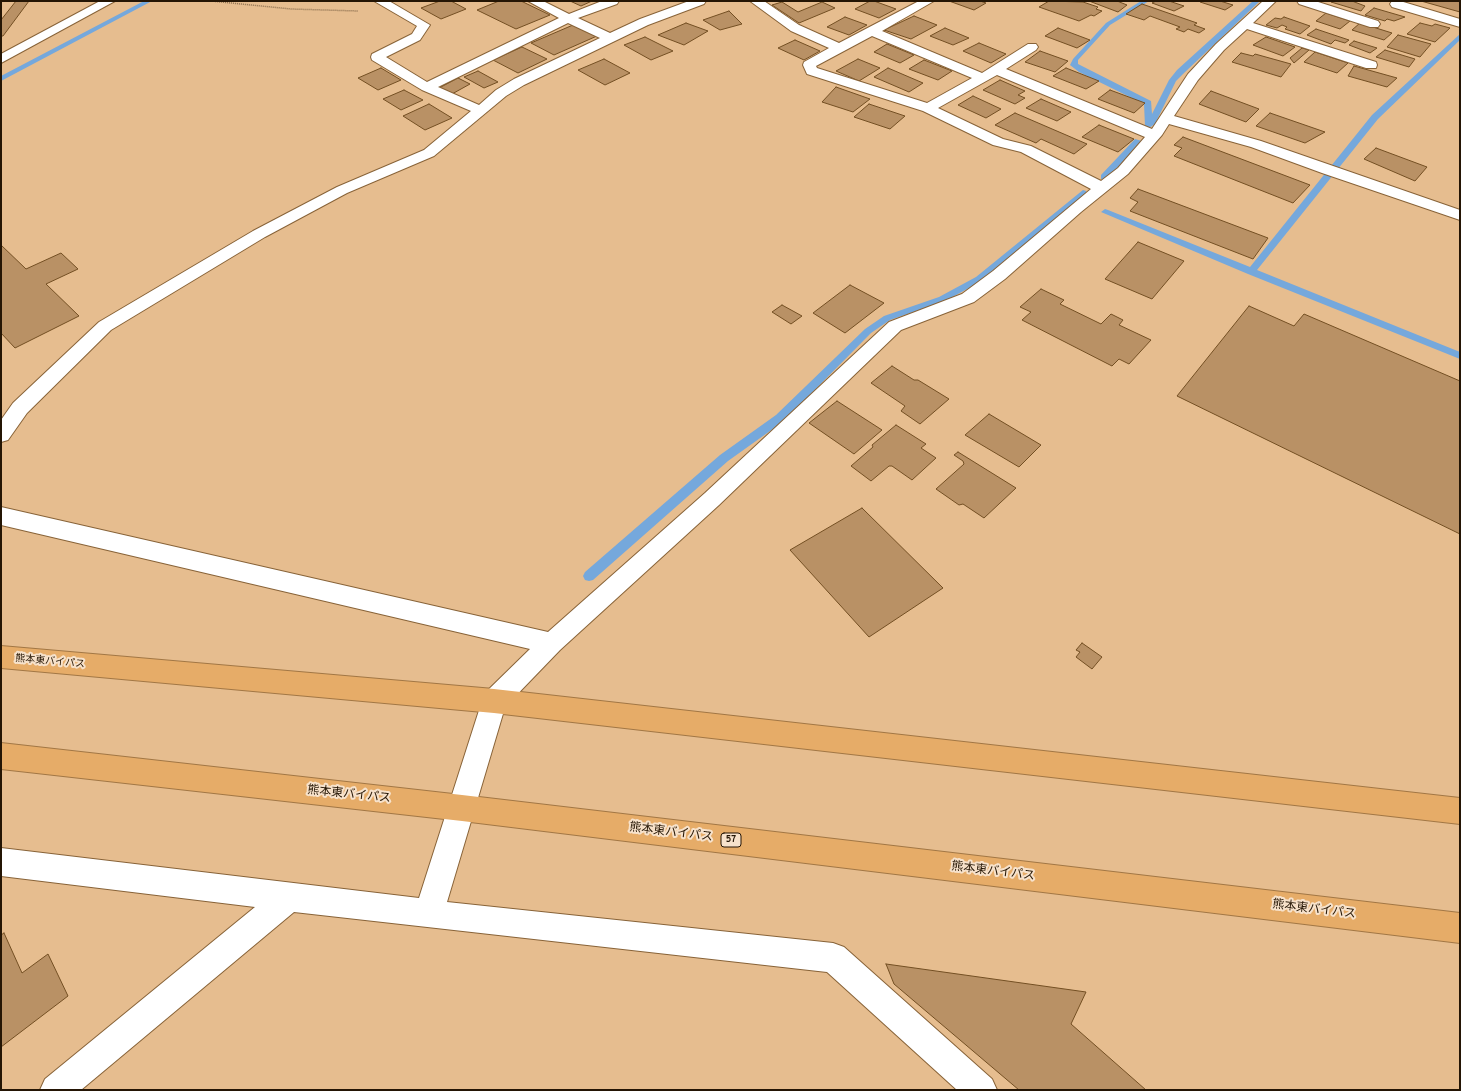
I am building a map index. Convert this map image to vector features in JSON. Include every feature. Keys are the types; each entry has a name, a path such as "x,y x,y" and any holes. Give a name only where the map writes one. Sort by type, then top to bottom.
{"highway":[{"name":"熊本東バイパス","path":"1,657 494,701 1460,811"},
{"name":"熊本東バイパス","path":"1,756 462,808 1460,928"}],"street":[{"path":"1,59 109,1"},
{"path":"380,1 424,25 416,37 377,57 427,87 480,110"},
{"path":"534,1 610,38"},
{"path":"427,87 568,18 613,1"},
{"path":"1,435 20,408 105,326 259,234 342,190 428,153 501,93 519,82 644,22 700,1"},
{"path":"756,1 795,28 839,48"},
{"path":"928,1 809,65 812,71 928,108 998,142 1026,149 1102,188"},
{"path":"429,914 494,701 552,643 712,499 895,326 968,298 1005,270 1046,236 1075,209 1123,171 1154,135 1194,77 1220,47 1270,1"},
{"path":"1303,1 1374,24"},
{"path":"1394,2 1460,23"},
{"path":"1245,24 1371,65"},
{"path":"872,31 983,78"},
{"path":"928,108 983,78 1032,47"},
{"path":"996,70 1154,135"},
{"path":"1165,118 1256,144 1327,170 1418,199 1460,215"},
{"path":"1,516 552,643"},
{"path":"1,862 429,914 833,958 981,1090"},
{"path":"56,1090 290,897"}],"path":[{"path":"211,1 291,9 364,11"}],"building":[{"path":"1,1 29,1 3,36 1,36"},
{"path":"1,1 16,1 1,20"},
{"path":"440,1 451,1 466,9 441,19 421,8"},
{"path":"499,1 521,1 550,15 516,29 477,10"},
{"path":"570,1 592,1 581,6"},
{"path":"870,1 896,9 879,18 855,9"},
{"path":"949,1 980,1 986,3 974,10"},
{"path":"1049,1 1083,2 1098,7 1096,9 1102,11 1094,16 1091,15 1079,21 1039,7"},
{"path":"1089,1 1117,1 1127,5 1118,12"},
{"path":"1156,1 1169,1 1184,6 1174,11 1152,3"},
{"path":"1220,1 1233,5 1225,10 1200,2"},
{"path":"1352,1 1365,6 1361,11 1331,2"},
{"path":"1421,1 1460,1 1460,12"},
{"path":"782,2 798,12 822,2 835,8 799,23 772,5"},
{"path":"1142,4 1197,23 1194,25 1205,29 1199,33 1188,29 1184,32 1176,29 1180,27 1150,16 1144,20 1126,14"},
{"path":"1374,8 1405,17 1394,21 1387,19 1385,21 1365,15"},
{"path":"729,11 742,24 720,30 703,20"},
{"path":"1326,13 1350,21 1340,29 1316,21"},
{"path":"914,16 937,25 911,39 884,30"},
{"path":"845,17 867,25 849,35 827,27"},
{"path":"1284,17 1310,26 1300,34 1285,29 1287,27 1282,25 1277,28 1266,25 1275,18 1281,19"},
{"path":"686,23 708,31 684,45 658,35"},
{"path":"1360,23 1392,33 1384,40 1352,30"},
{"path":"1420,23 1432,26 1435,24 1450,28 1435,42 1407,34"},
{"path":"573,25 597,36 554,55 531,43"},
{"path":"945,28 969,38 953,45 930,36"},
{"path":"1058,28 1090,40 1077,48 1045,36"},
{"path":"1316,29 1349,40 1345,43 1335,40 1331,44 1307,35"},
{"path":"1398,35 1431,44 1420,57 1387,47"},
{"path":"645,37 673,51 651,60 624,45"},
{"path":"1266,37 1295,47 1283,56 1253,45"},
{"path":"795,40 820,51 804,60 778,48"},
{"path":"1354,41 1377,48 1370,53 1349,45"},
{"path":"979,43 1006,54 991,63 963,51"},
{"path":"887,44 914,55 900,63 874,52"},
{"path":"522,47 547,59 518,73 493,60"},
{"path":"1302,48 1309,50 1294,63 1290,58"},
{"path":"1385,50 1415,59 1409,67 1376,57"},
{"path":"1040,51 1068,61 1055,72 1025,62"},
{"path":"1315,52 1348,63 1337,73 1304,62"},
{"path":"1241,53 1253,56 1255,54 1291,64 1281,77 1232,62"},
{"path":"604,59 630,73 605,85 578,70"},
{"path":"858,59 880,68 859,81 836,71"},
{"path":"924,60 952,71 938,80 909,69"},
{"path":"1354,66 1397,78 1387,87 1348,76"},
{"path":"381,68 401,80 378,90 358,78"},
{"path":"888,68 923,83 909,92 874,77"},
{"path":"1066,68 1099,81 1086,89 1053,76"},
{"path":"478,71 498,82 484,88 464,77"},
{"path":"458,78 470,84 452,94 439,88"},
{"path":"1000,80 1025,91 1018,95 1025,98 1015,104 983,90"},
{"path":"836,87 870,99 853,112 822,102"},
{"path":"404,90 423,100 401,110 383,99"},
{"path":"1110,90 1145,103 1134,113 1098,99"},
{"path":"1211,91 1259,109 1246,122 1199,104"},
{"path":"973,96 1001,109 986,118 958,105"},
{"path":"1041,99 1071,112 1057,121 1026,108"},
{"path":"429,104 452,118 425,130 403,116"},
{"path":"869,104 905,116 890,129 854,117"},
{"path":"1015,113 1087,144 1074,154 1041,139 1036,143 995,125"},
{"path":"1270,113 1325,132 1305,143 1256,126"},
{"path":"1099,125 1134,139 1118,152 1082,137"},
{"path":"1183,137 1310,185 1293,203 1174,156 1182,148 1174,145"},
{"path":"1376,148 1427,167 1415,181 1364,159"},
{"path":"1138,189 1268,238 1253,259 1130,211 1138,202 1130,198"},
{"path":"1138,242 1184,261 1152,299 1105,279"},
{"path":"1,245 26,269 61,253 78,269 46,284 79,316 15,348 1,333"},
{"path":"850,285 884,303 845,333 813,313"},
{"path":"1041,289 1064,300 1060,304 1101,324 1111,314 1123,320 1119,325 1151,340 1129,364 1119,359 1112,366 1022,320 1031,312 1020,307"},
{"path":"782,305 802,316 791,324 772,312"},
{"path":"1249,306 1294,326 1304,314 1460,381 1460,534 1177,396"},
{"path":"892,366 949,399 920,424 901,411 905,406 871,383"},
{"path":"837,401 882,430 854,454 809,423"},
{"path":"989,414 1041,445 1019,467 965,435"},
{"path":"896,425 926,444 921,448 936,458 912,480 892,466 889,466 871,481 851,466 873,447 872,445"},
{"path":"958,452 1016,488 984,518 963,504 959,505 936,489 964,464 963,461 954,455"},
{"path":"862,508 943,588 869,637 790,550"},
{"path":"1082,643 1102,657 1092,669 1076,657 1080,652 1076,650"},
{"path":"4,933 22,973 48,954 68,996 1,1047 1,935"},
{"path":"886,964 1086,992 1071,1024 1146,1090 1019,1090 894,984"}],"waterway":[{"path":"1,79 149,1"},
{"path":"1146,1 1108,24 1075,60 1074,65 1148,103 1149,126"},
{"path":"1151,124 1173,80 1257,1"},
{"path":"1251,271 1375,117 1460,36"},
{"path":"1104,177 1138,141"},
{"path":"589,576 724,458 780,418 850,347 868,331 887,318 942,299 979,279 1083,193"},
{"path":"1105,212 1251,271"},
{"path":"1251,271 1460,356"}]}
